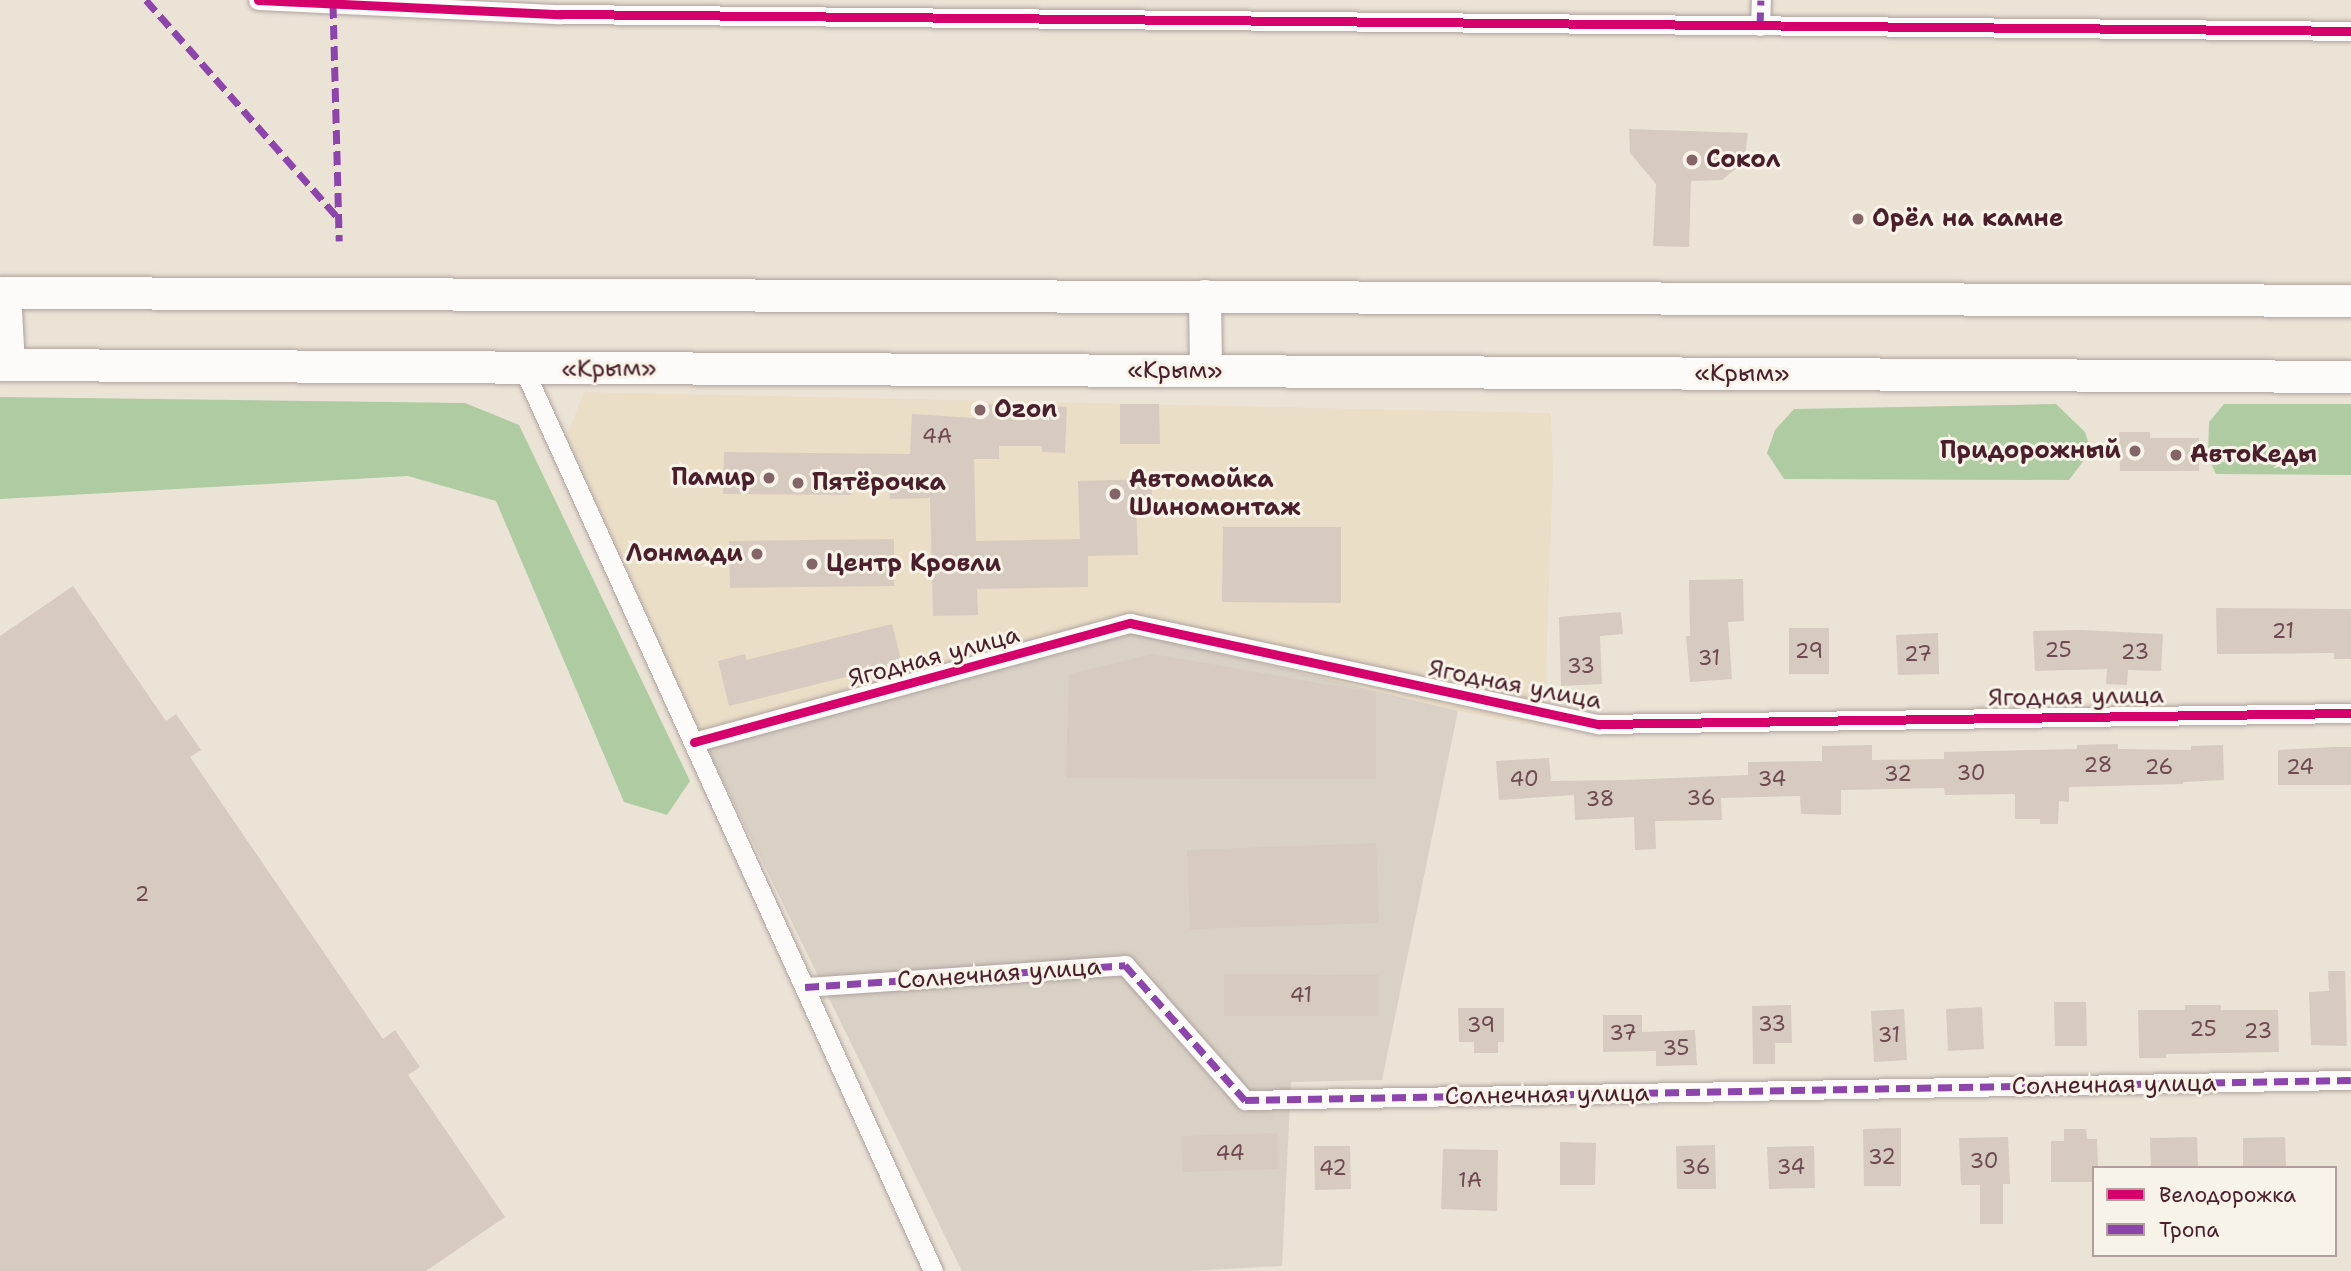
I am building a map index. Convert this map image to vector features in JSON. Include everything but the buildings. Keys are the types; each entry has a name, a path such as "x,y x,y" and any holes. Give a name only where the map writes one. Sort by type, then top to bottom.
{"main road":[{"path":"5,365 2,293 2351,301"},
{"path":"1205,296 1206,371"},
{"name":"«Крым»","path":"5,365 524,370 2351,377"}],"street":[{"path":"258,0 1760,26 2351,31"},
{"path":"1760,0 1760,26"},
{"path":"524,370 933,1271"},
{"name":"Ягодная улица","path":"694,742 1130,623 1599,724 2351,713"},
{"name":"Солнечная улица","path":"804,987 1125,965 1245,1100 2351,1080"}],"shaded area":[{"path":"584,392 1551,413 1553,471 1544,727 1458,711 1136,633 707,748 567,436"},
{"path":"1136,633 1458,711 1382,1080 1291,1082 1282,1266 1189,1271 962,1271 707,748"}],"green space":[{"path":"0,397 465,403 519,425 690,781 667,815 624,802 496,501 408,476 0,499"},
{"path":"2056,404 2085,432 2091,451 2069,480 1784,479 1767,453 1775,430 1794,409"},
{"path":"2224,404 2351,404 2351,475 2216,474 2208,457 2209,422"}],"marked path":[{"path":"146,0 338,218"},
{"path":"1760,26 1761,0"},
{"path":"333,4 339,241"},
{"path":"805,987 1125,965 1245,1100 2351,1080"}],"cycle path":[{"path":"258,0 560,14 2351,31"},
{"path":"694,742 1130,623 1599,724 2351,713"}],"place":[{"name":"Сокол","path":"1692,160"},
{"name":"Орёл на камне","path":"1858,219"},
{"name":"Ozon","path":"980,410"},
{"name":"Придорожный","path":"2135,451"},
{"name":"АвтоКеды","path":"2176,455"},
{"name":"Памир","path":"769,478"},
{"name":"Пятёрочка","path":"798,483"},
{"name":"Автомойка Шиномонтаж","path":"1115,494"},
{"name":"Лонмади","path":"757,554"},
{"name":"Центр Кровли","path":"812,564"}]}
